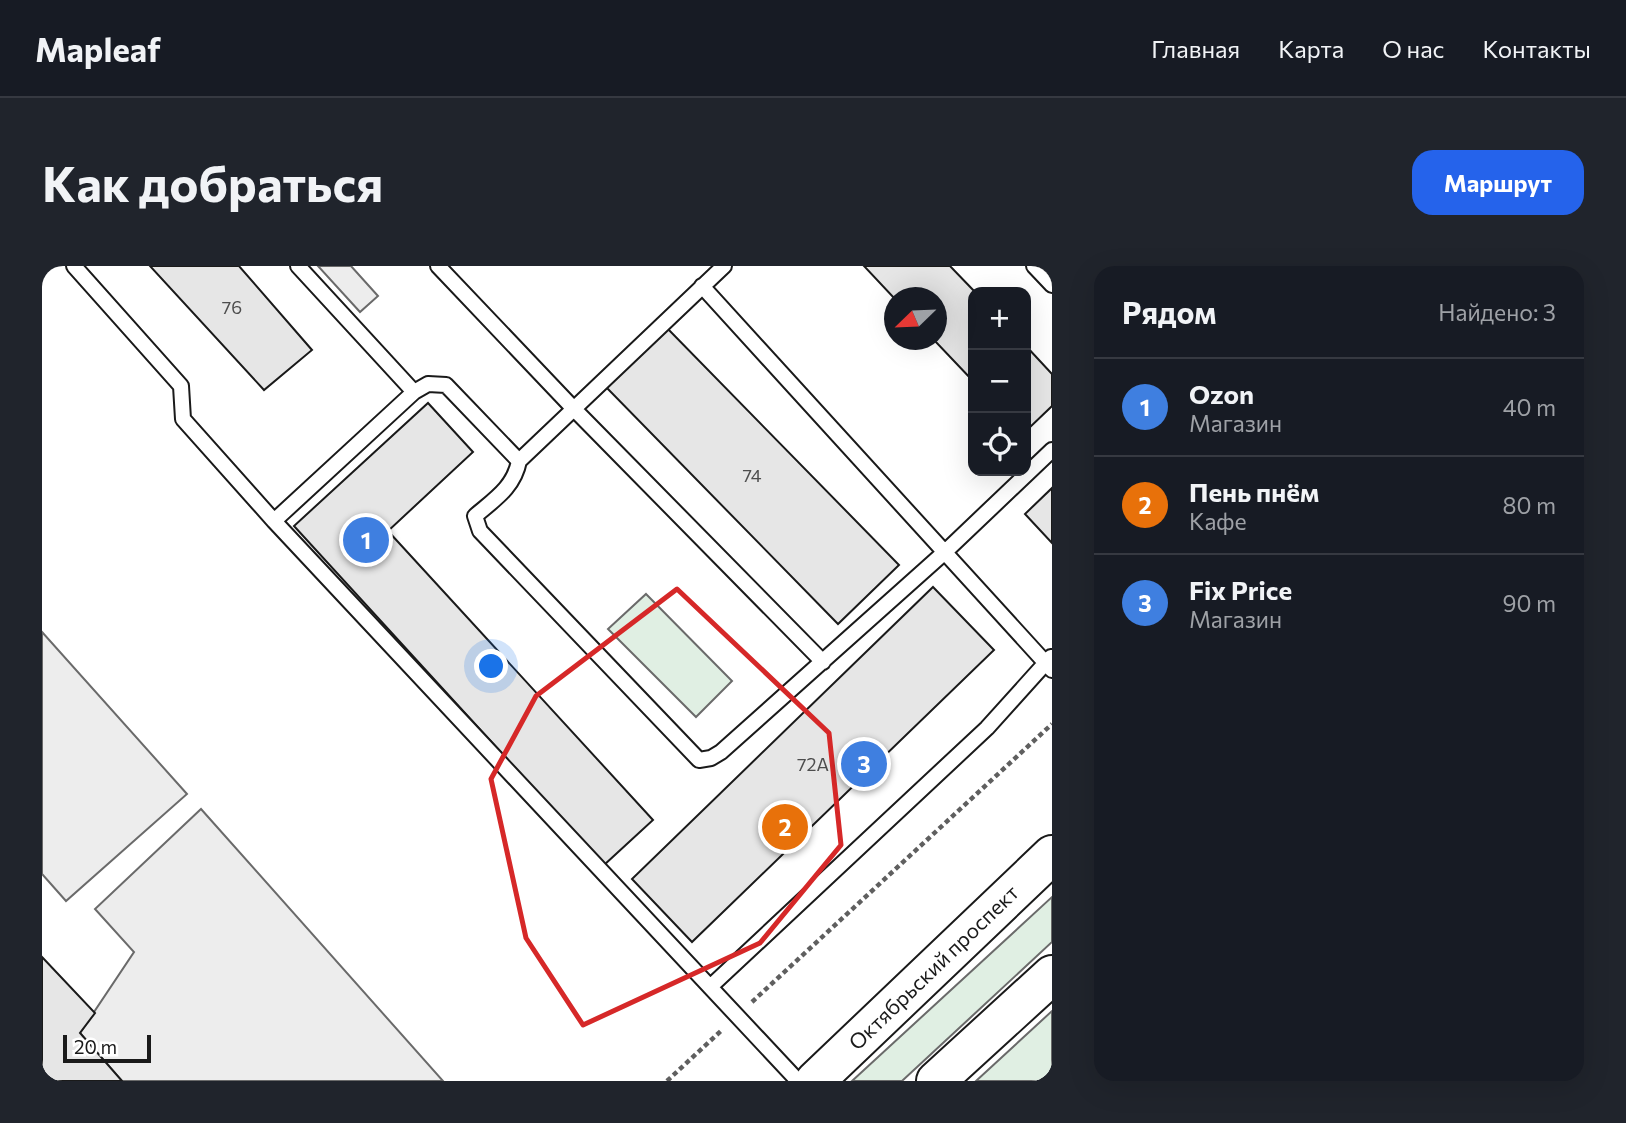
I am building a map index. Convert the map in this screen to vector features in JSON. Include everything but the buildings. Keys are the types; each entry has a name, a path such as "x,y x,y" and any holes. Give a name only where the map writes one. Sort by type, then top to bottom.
{"main road":[{"name":"Октябрьский проспект","path":"815,1081 1052,855"},
{"path":"936,1081 1052,975"}],"lane":[{"path":"74,266 181,386 183,419 274,521 798,1081"},
{"path":"298,266 414,392"},
{"path":"438,266 573,408 823,662"},
{"path":"724,266 519,461 517,475 507,489 475,516 480,531 699,760 712,758 721,752 946,551 1052,450"},
{"path":"1034,266 1052,285"},
{"path":"702,286 1050,663 987,727 710,987"},
{"path":"274,521 414,392 428,384 446,385 519,461"}],"path":[{"path":"667,1081 1052,724"}],"highlighted area":[{"path":"677,589 829,733 841,845 760,943 583,1025 526,938 491,779 536,696"}],"green space":[{"path":"646,594 732,681 696,717 608,629"},
{"path":"1052,897 1052,942 902,1081 852,1081"},
{"path":"1052,1011 1052,1081 976,1081"}],"shaded area":[{"path":"318,266 351,266 378,296 360,312"},
{"path":"42,632 187,794 66,901 42,874"},
{"path":"201,809 443,1081 122,1081 80,1033 134,952 95,909"}],"place":[{"name":"Ozon","path":"366,540"},
{"name":"Fix Price","path":"864,764"},
{"name":"Пень пнём","path":"785,827"}]}
